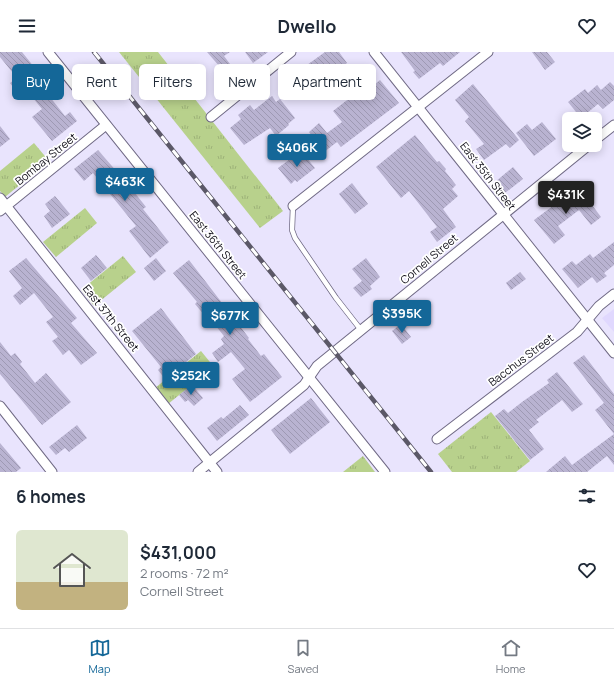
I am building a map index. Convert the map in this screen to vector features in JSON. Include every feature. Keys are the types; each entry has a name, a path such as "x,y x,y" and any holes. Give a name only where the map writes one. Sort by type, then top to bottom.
{"street":[{"name":"East 36th Street","path":"48,52 385,472"},
{"path":"211,117 291,52"},
{"name":"East 35th Street","path":"374,52 614,353"},
{"path":"293,206 488,52"},
{"name":"Bombay Street","path":"3,209 106,125"},
{"path":"602,134 614,125"},
{"name":"Cornell Street","path":"198,472 304,385 318,366 502,214 580,152"},
{"name":"East 37th Street","path":"0,198 3,209 217,472"},
{"name":"Bacchus Street","path":"437,439 577,332 599,306 614,294"},
{"path":"0,406 52,472"}],"lane":[{"path":"293,206 292,230 295,238 336,298 361,330"}],"shaded area":[{"path":"614,309 614,332 602,318"}],"green space":[{"path":"119,52 158,52 167,64 139,64 139,77 131,67 131,64 129,64"},
{"path":"157,100 196,100 283,211 260,228"},
{"path":"34,143 49,161 5,197 0,191 0,171"},
{"path":"85,208 97,223 56,257 43,242"},
{"path":"123,256 136,272 94,306 81,290"},
{"path":"201,351 214,367 168,404 155,388"},
{"path":"491,412 530,461 516,472 452,472 438,454"},
{"path":"363,456 375,472 343,472"}],"building":[{"path":"0,52 22,52 32,64 12,64 12,72 0,57"},
{"path":"207,52 230,52 224,56 230,64 217,64"},
{"path":"245,52 268,52 253,63"},
{"path":"325,52 339,52 347,63 346,64 308,64"},
{"path":"401,52 460,52 443,66 440,63 419,79"},
{"path":"532,52 547,52 555,62 545,70"},
{"path":"380,80 399,103 341,147 337,142 324,152 309,132 319,123 327,133 342,122 333,111 347,100 376,100 376,83"},
{"path":"610,82 614,86 614,100 603,109 598,104 588,112 576,112 568,102 585,89 588,93 597,85 601,90"},
{"path":"473,84 519,140 510,148 506,144 484,160 476,149 484,144 465,121 469,117 455,100"},
{"path":"272,96 276,102 281,100 295,118 276,136 270,128 244,145 230,128 241,119 238,115 250,105 254,110 267,100 270,100"},
{"path":"35,100 52,100 65,116 70,112 77,121 52,141 32,117 42,109"},
{"path":"542,122 556,139 534,156 516,133 527,124 532,130"},
{"path":"0,126 10,139 0,147"},
{"path":"415,135 437,162 439,161 446,169 445,171 456,185 452,189 458,196 443,209 456,227 437,242 430,232 437,227 409,191 401,198 376,167"},
{"path":"98,150 146,207 143,209 169,242 150,258 129,231 136,226 93,173 84,181 74,169"},
{"path":"301,151 315,168 297,182 295,180 291,184 278,168"},
{"path":"513,167 523,179 505,193 495,182"},
{"path":"352,183 368,204 355,214 339,194"},
{"path":"580,189 601,217 591,225 579,210 558,226 565,235 554,244 534,220 565,197 567,199"},
{"path":"55,196 70,214 52,228 44,216 50,211 45,204"},
{"path":"614,242 614,265 604,273 607,276 597,283 592,277 578,288 562,269 572,261 576,265 590,254 593,258"},
{"path":"96,255 107,268 91,281 81,268"},
{"path":"26,258 77,318 71,323 97,353 81,365 69,350 63,355 52,341 58,337 46,322 53,317 34,293 20,305 13,296 22,288 9,271"},
{"path":"156,258 166,271 154,281 144,268"},
{"path":"366,258 380,277 370,286 372,289 361,297 353,288 362,281 352,269"},
{"path":"189,260 261,356 264,354 282,377 250,402 232,379 245,369 231,352 218,362 212,353 224,344 221,339 224,336 207,315 205,316 195,304 197,302 173,273"},
{"path":"520,272 526,279 511,290 506,283"},
{"path":"161,308 196,354 165,379 158,370 161,367 132,331"},
{"path":"401,324 411,337 402,344 392,331"},
{"path":"0,342 11,356 15,353 22,362 20,364 35,383 46,373 71,402 42,425 0,374"},
{"path":"584,355 614,394 614,434 595,410 604,403 573,363"},
{"path":"557,372 583,404 572,412 562,400 536,420 539,422 529,430 544,449 530,460 495,416 504,409 508,413 549,383 547,380"},
{"path":"192,385 203,398 194,406 188,400 185,402 179,395"},
{"path":"311,398 330,422 290,454 271,430"},
{"path":"240,405 249,415 217,441 207,428 221,417 223,419"},
{"path":"77,425 87,438 69,452 65,448 56,455 49,447"},
{"path":"614,434 614,465 607,456 587,472 546,472 565,456 572,465"},
{"path":"0,443 21,468 16,472 0,472"}],"railway":[{"path":"94,52 431,472"}]}
